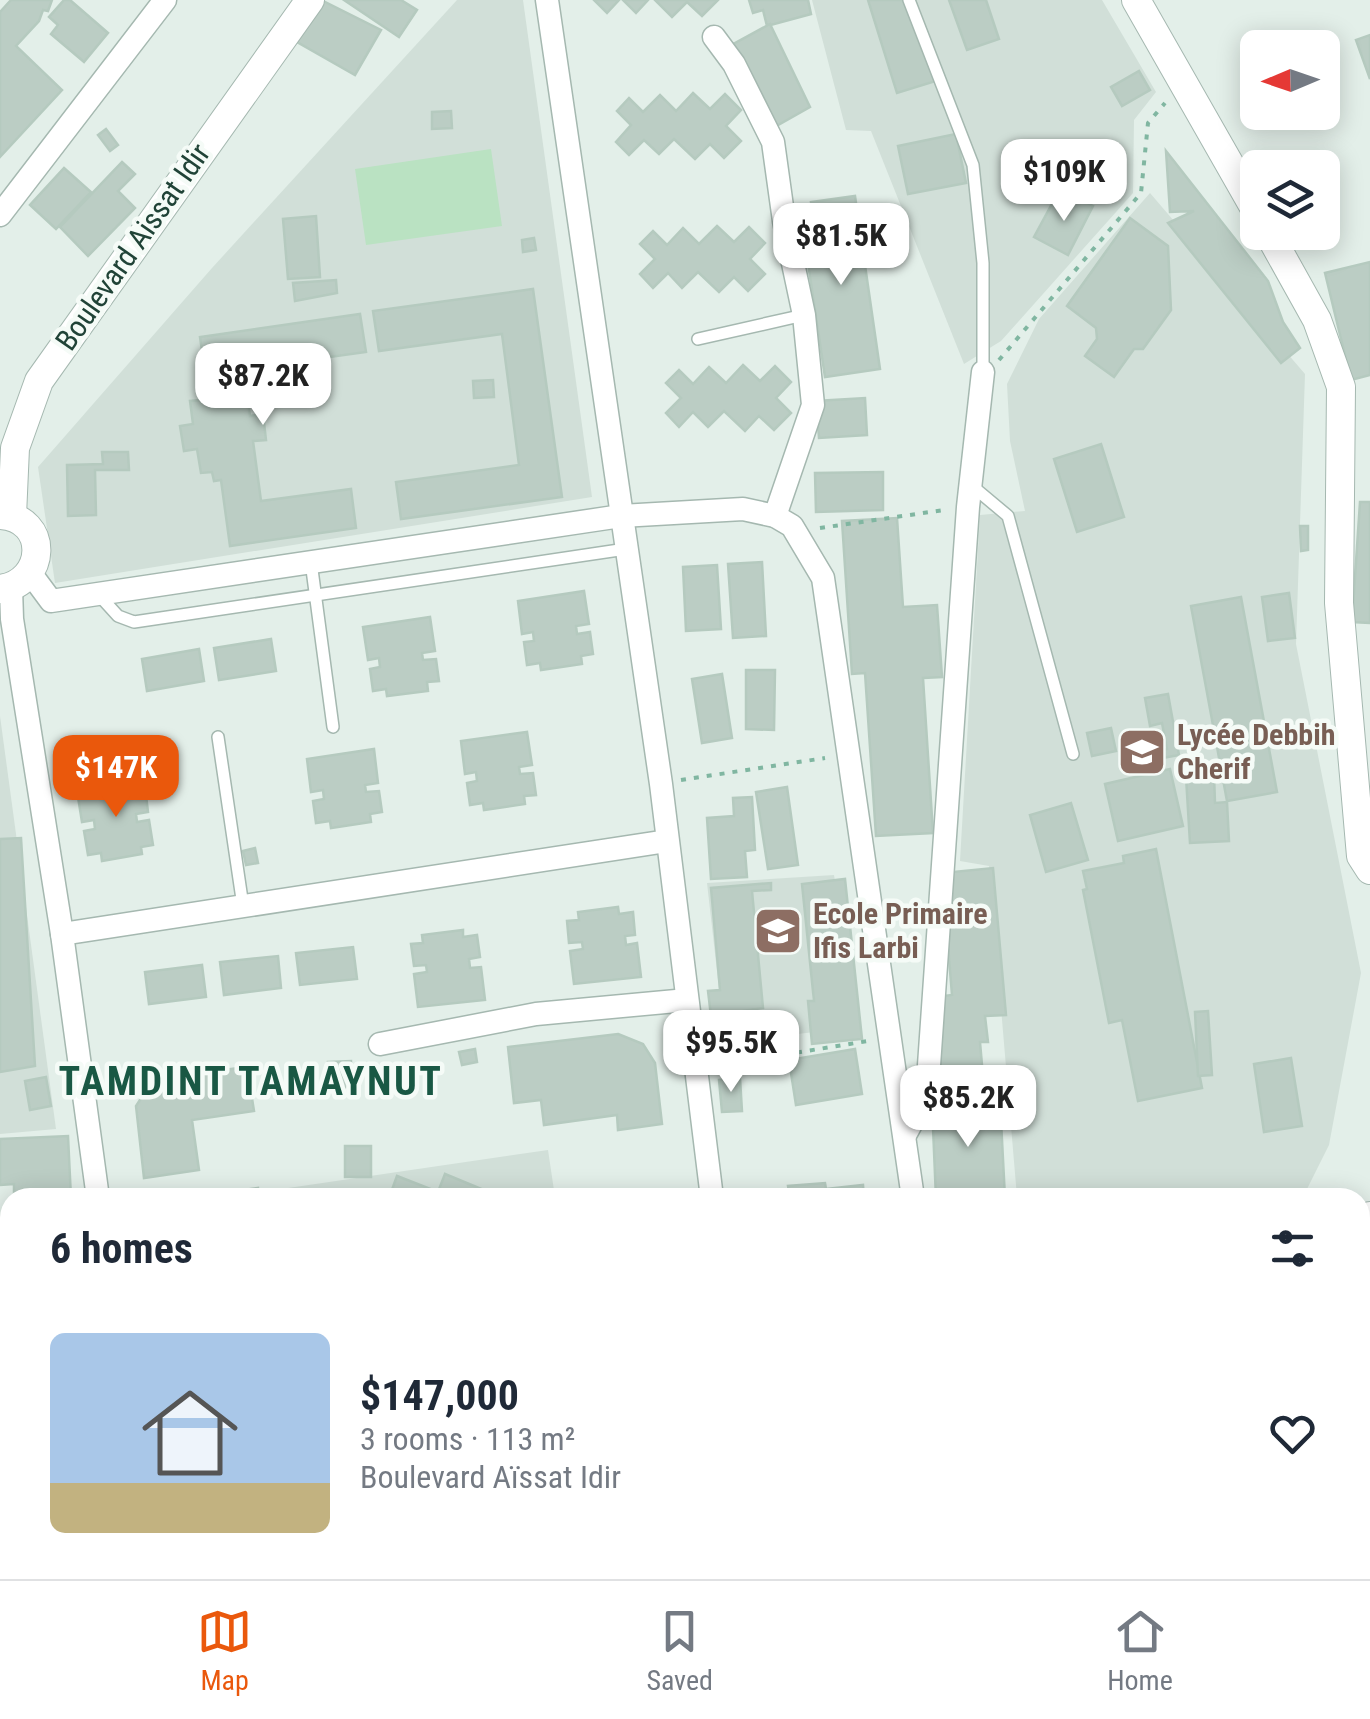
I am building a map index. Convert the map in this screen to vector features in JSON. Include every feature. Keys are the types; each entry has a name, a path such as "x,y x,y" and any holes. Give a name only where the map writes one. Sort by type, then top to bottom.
{"street":[{"path":"0,215 165,0"},
{"name":"Boulevard Aissat Idir","path":"6,516 15,448 39,381 310,0"},
{"path":"547,0 661,784 711,1188"},
{"path":"1136,0 1240,182"},
{"path":"714,37 734,64 773,142 784,221 804,315 813,405 774,516"},
{"path":"1278,250 1317,320 1341,387 1338,602 1362,856 1370,870"},
{"path":"905,1134 926,1094 969,496 983,372"},
{"path":"14,584 51,601 621,516 743,509 774,516 795,531 823,578 913,1188"},
{"path":"6,516 36,538 38,552 14,584 12,620 62,934 97,1188"},
{"path":"62,934 668,841"},
{"path":"380,1044 536,1014 687,1000"}],"lane":[{"path":"909,0 973,165 982,263 983,372"},
{"path":"698,339 804,315"},
{"path":"969,496 1008,516 1074,754"},
{"path":"98,594 118,616 134,622 626,549"},
{"path":"310,562 333,727"},
{"path":"218,737 243,906"}],"path":[{"path":"983,372 999,360 1141,193 1148,123 1183,82"},
{"path":"795,531 969,496"},
{"path":"661,784 849,754"},
{"path":"696,1070 891,1039"}],"shaded area":[{"path":"457,0 523,0 592,497 55,583 38,467 212,268"},
{"path":"812,0 1102,0 1156,92 1134,120 1133,193 1001,341 964,364 871,131 846,130"},
{"name":"Lycée Debbih Cherif","path":"1150,193 1305,374 1296,644 1361,973 1329,1145 1308,1188 1016,1188 989,866 960,861 980,515 1025,511 1010,441 1007,384 1039,319"},
{"path":"0,716 56,1129 0,1134"},
{"name":"Ecole Primaire Ifis Larbi","path":"834,875 851,979 812,988 815,1032 725,1042 707,883"},
{"path":"548,1150 554,1188 288,1188"}],"green space":[{"path":"491,149 502,226 366,245 355,169"}],"building":[{"path":"11,0 52,0 48,11 43,10 39,21 16,46 62,90 0,157 0,12"},
{"path":"64,0 70,0 108,33 84,62 51,34 58,25 49,17"},
{"path":"321,0 381,30 355,75 297,42"},
{"path":"344,0 401,0 417,10 399,37"},
{"path":"594,0 619,0 607,13"},
{"path":"623,0 648,0 636,13"},
{"path":"655,0 718,0 702,16 687,2 672,17"},
{"path":"749,0 808,0 811,14 767,26 763,10 753,13"},
{"path":"868,0 915,0 939,80 897,93"},
{"path":"949,0 986,0 999,39 967,50"},
{"path":"770,24 810,107 771,129 726,48"},
{"path":"1370,35 1370,79 1356,40"},
{"path":"1139,71 1150,90 1122,106 1111,87"},
{"path":"693,93 710,109 725,94 741,110 726,126 741,141 724,158 710,144 695,159 674,139 659,154 644,140 629,155 616,142 631,125 617,111 629,98 643,112 660,95 676,111"},
{"path":"451,111 452,128 432,129 432,112"},
{"path":"106,129 118,145 110,151 98,135"},
{"path":"956,134 966,183 908,194 898,146"},
{"path":"1166,151 1268,281 1283,322 1300,348 1281,363 1168,223 1194,211 1170,212"},
{"path":"122,162 135,174 118,191 135,208 88,256 60,227"},
{"path":"64,168 91,192 56,229 30,205"},
{"path":"1071,195 1093,206 1068,255 1034,237 1053,202 1064,208"},
{"path":"855,196 880,369 825,377 802,223 814,221 811,202"},
{"path":"316,216 320,277 288,279 283,219"},
{"path":"1130,218 1168,246 1171,310 1143,349 1134,349 1114,377 1085,356 1097,339 1096,328 1067,306"},
{"path":"717,226 734,242 749,227 765,243 750,259 765,274 748,291 734,277 719,292 698,272 682,288 668,273 653,288 640,274 655,259 640,244 653,231 667,245 683,228 699,244"},
{"path":"534,238 536,250 523,252 522,240"},
{"path":"1370,262 1370,375 1351,380 1325,273"},
{"path":"336,280 337,293 295,301 293,283"},
{"path":"533,289 562,497 401,519 396,482 519,465 502,334 379,351 373,311"},
{"path":"360,314 366,352 243,369 250,416 263,414 266,440 253,441 261,501 351,489 356,528 230,546 221,480 214,481 212,472 201,473 197,449 184,451 180,426 193,424 190,401 201,400 200,392 208,391 200,337"},
{"path":"743,365 760,381 775,366 791,382 776,398 791,413 774,430 759,416 745,431 724,411 708,427 693,412 679,427 666,413 681,398 666,383 679,370 693,384 709,367 726,383"},
{"path":"493,380 494,397 474,398 473,381"},
{"path":"865,398 867,435 819,438 816,401"},
{"path":"1101,444 1124,517 1077,532 1054,459"},
{"path":"102,452 128,452 129,470 95,470 96,515 68,516 67,465 103,464"},
{"path":"883,472 883,510 816,512 815,473"},
{"path":"1360,502 1370,502 1370,623 1352,622"},
{"path":"897,518 903,607 937,605 942,677 923,678 933,833 876,836 865,673 852,674 842,521"},
{"path":"1300,526 1308,526 1308,550 1301,551"},
{"path":"762,562 766,636 733,638 728,564"},
{"path":"717,565 721,629 686,631 683,567"},
{"path":"584,591 589,624 576,626 577,634 590,632 593,654 581,656 582,664 541,670 540,663 527,665 524,642 534,641 533,632 522,634 518,601"},
{"path":"1289,593 1295,638 1268,641 1262,597"},
{"path":"1241,597 1277,792 1227,801 1191,606"},
{"path":"430,617 435,651 422,653 423,660 436,659 439,681 427,682 428,691 387,696 386,689 373,691 370,669 380,667 379,658 368,660 363,627"},
{"path":"271,639 276,671 219,680 214,648"},
{"path":"199,649 204,681 147,691 142,659"},
{"path":"746,670 775,670 774,730 746,729"},
{"path":"722,674 732,738 702,743 692,679"},
{"path":"1168,694 1179,755 1157,759 1155,751 1167,749 1162,723 1150,726 1145,698"},
{"path":"1111,728 1116,751 1092,756 1087,733"},
{"path":"527,732 532,765 519,767 520,774 533,773 536,795 524,796 525,804 484,810 483,803 470,805 467,783 477,781 476,772 465,774 461,741"},
{"path":"374,749 378,783 365,785 366,792 379,791 382,812 370,814 371,822 331,828 330,821 316,823 313,801 324,799 323,790 311,792 307,759"},
{"path":"1170,769 1183,826 1118,841 1105,784"},
{"path":"1214,775 1215,803 1227,802 1229,841 1190,843 1186,777"},
{"path":"132,779 134,789 145,787 148,812 136,814 137,822 149,820 153,845 141,847 142,854 102,861 101,853 88,855 84,831 95,829 94,820 82,822 78,797 94,794 93,785"},
{"path":"787,787 798,865 768,869 756,792"},
{"path":"752,797 755,850 745,851 747,877 711,879 707,818 734,816 733,798"},
{"path":"1071,803 1088,860 1046,872 1030,815"},
{"path":"21,838 35,1066 0,1072 0,839"},
{"path":"255,848 258,863 246,865 243,851"},
{"path":"1156,849 1202,1088 1138,1101 1122,1020 1109,1023 1083,890 1087,889 1083,871 1124,863 1123,856"},
{"path":"993,868 1006,1015 985,1016 988,1042 980,1042 984,1088 943,1092 935,997 952,995 942,873"},
{"path":"845,879 862,1039 812,1044 808,1001 814,1001 802,884"},
{"path":"771,883 771,890 752,891 763,1008 711,1016 708,991 720,990 711,888"},
{"path":"618,907 619,914 633,912 635,935 625,936 626,945 637,943 641,977 574,984 570,951 583,949 582,942 569,943 567,921 579,920 578,912"},
{"path":"463,930 463,937 477,935 480,957 469,959 470,968 481,967 485,1000 418,1007 414,974 427,972 426,965 414,966 411,944 423,943 422,935"},
{"path":"353,947 357,979 300,985 296,953"},
{"path":"278,956 281,988 224,995 220,962"},
{"path":"202,965 206,997 149,1004 145,972"},
{"path":"1208,1011 1212,1075 1198,1076 1195,1012"},
{"path":"618,1034 643,1044 655,1063 662,1124 618,1130 617,1115 544,1125 541,1100 514,1103 508,1047"},
{"path":"759,1043 760,1060 731,1060 730,1044"},
{"path":"475,1049 477,1062 462,1065 459,1052"},
{"path":"855,1049 862,1094 796,1105 789,1060"},
{"path":"1291,1058 1302,1126 1264,1132 1254,1064"},
{"path":"351,1061 352,1087 330,1088 328,1062"},
{"path":"247,1067 254,1111 192,1120 199,1170 144,1178 136,1106 145,1092 158,1081 177,1076"},
{"path":"46,1077 51,1106 30,1110 25,1081"},
{"path":"740,1078 742,1111 722,1112 719,1080"},
{"path":"1000,1101 1004,1188 936,1188 932,1104"},
{"path":"68,1136 71,1188 0,1185 0,1139"},
{"path":"345,1146 371,1146 371,1177 345,1177"},
{"path":"445,1174 479,1188 440,1188"},
{"path":"397,1176 428,1188 393,1188"},
{"path":"825,1183 826,1188 788,1188"}],"place":[{"name":"Lycée Debbih Cherif","path":"1142,752"},
{"name":"Ecole Primaire Ifis Larbi","path":"778,931"}],"district":[{"name":"TAMDINT TAMAYNUT","path":"251,1081"}]}
